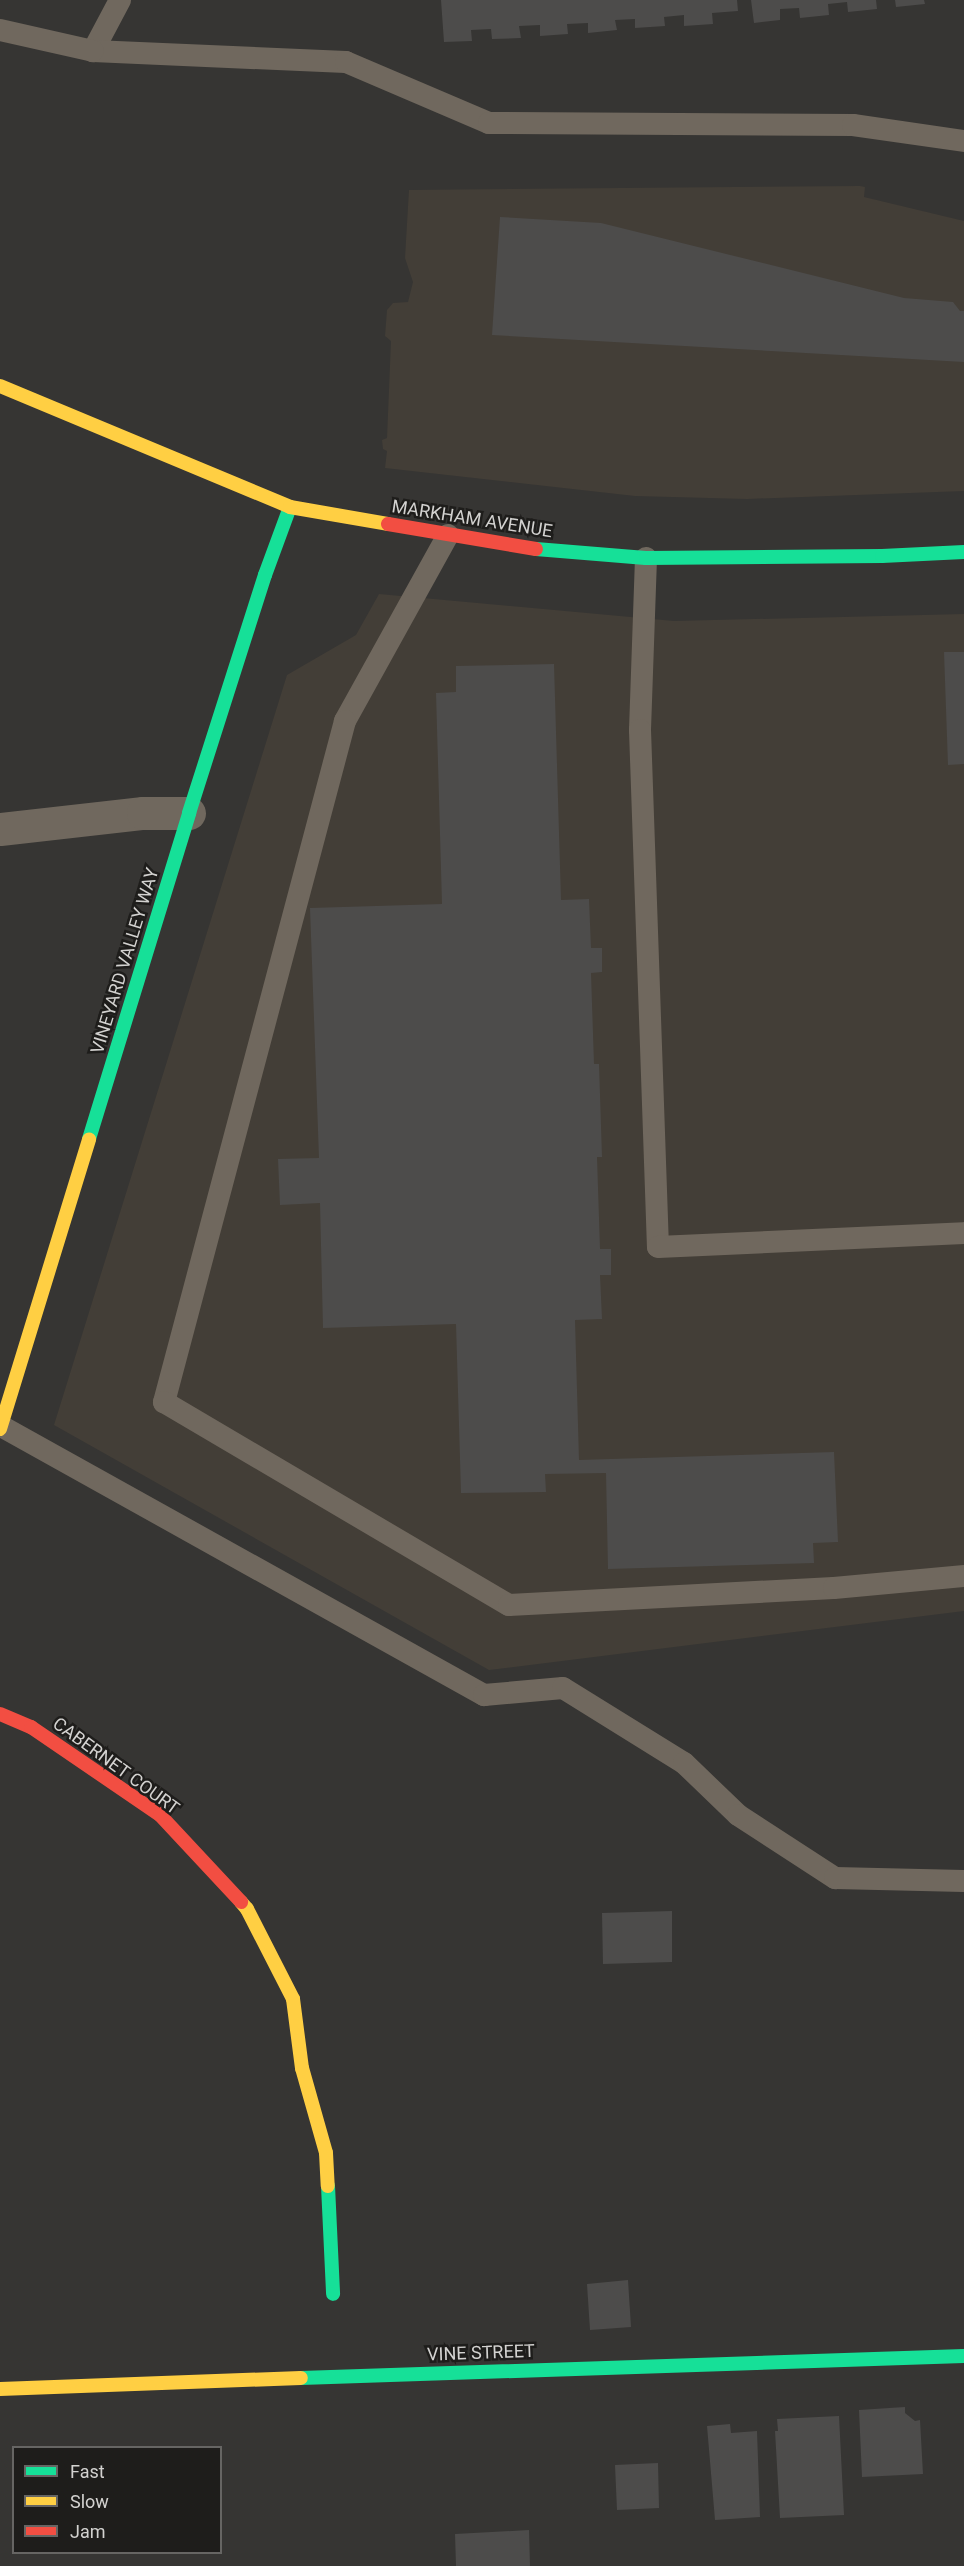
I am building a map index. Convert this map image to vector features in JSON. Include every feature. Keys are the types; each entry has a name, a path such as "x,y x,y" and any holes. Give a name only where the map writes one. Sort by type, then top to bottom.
{"street":[{"name":"MARKHAM AVENUE","path":"0,386 290,507 448,535 546,550 646,558 882,556 964,552"},
{"name":"VINEYARD VALLEY WAY","path":"0,1427 189,813 265,575 290,507"},
{"path":"0,829 143,813 189,813"},
{"name":"CABERNET COURT","path":"0,1714 31,1727 160,1815 247,1909 293,1999 302,2068 326,2153 333,2294"},
{"name":"VINE STREET","path":"0,2389 964,2356"}],"lane":[{"path":"93,51 120,0"},
{"path":"0,30 93,51 346,62 489,123 853,125 964,141"},
{"path":"448,535 345,721 164,1402 509,1605 834,1588 964,1576"},
{"path":"646,558 640,730 658,1247 964,1233"},
{"path":"0,1427 484,1695 563,1688 684,1763 738,1815 835,1878 964,1881"}],"shaded area":[{"path":"865,187 864,197 964,221 964,491 747,499 635,496 385,468 387,451 383,449 382,440 387,438 391,341 385,336 387,310 393,303 408,302 413,282 405,258 409,190"},
{"path":"379,594 674,621 964,614 964,1611 489,1670 54,1425 287,675 356,635"}],"building":[{"path":"441,0 737,0 738,11 712,13 713,24 684,26 684,15 664,17 665,26 635,28 635,19 615,20 617,30 588,33 588,23 567,24 568,34 540,36 540,25 519,26 521,38 492,39 491,29 471,30 472,41 444,42"},
{"path":"751,0 876,0 877,9 848,12 847,2 828,4 829,15 800,18 799,8 780,9 780,20 754,23"},
{"path":"895,0 924,0 925,4 896,7"},
{"path":"500,217 601,223 904,298 953,302 960,311 964,311 964,362 492,335"},
{"path":"944,652 964,652 964,764 948,765"},
{"path":"554,664 561,900 589,899 591,948 602,948 602,972 591,973 594,1064 599,1064 602,1157 597,1157 600,1249 611,1249 611,1275 600,1275 602,1319 575,1320 579,1460 834,1452 838,1542 813,1543 814,1563 608,1569 606,1473 545,1474 546,1492 461,1493 456,1324 323,1328 320,1203 280,1205 278,1159 319,1158 310,908 442,904 436,693 456,692 456,666"},
{"path":"672,1911 672,1962 603,1964 602,1913"},
{"path":"628,2280 631,2327 590,2330 587,2284"},
{"path":"905,2407 905,2413 915,2421 920,2420 923,2474 862,2477 859,2410"},
{"path":"839,2416 844,2515 780,2518 775,2431 778,2431 777,2419"},
{"path":"730,2424 731,2433 757,2431 760,2517 715,2520 707,2426"},
{"path":"658,2463 659,2508 617,2510 615,2465"},
{"path":"529,2530 530,2566 456,2566 455,2534"}],"traffic: fast":[{"path":"89,1139 189,813 265,575 290,507"},
{"path":"536,549 646,558 882,556 964,552"},
{"path":"328,2186 333,2294"},
{"path":"301,2378 964,2356"}],"traffic: slow":[{"path":"0,386 290,507 388,524"},
{"path":"0,1429 89,1139"},
{"path":"241,1902 247,1909 293,1999 302,2068 326,2153 328,2186"},
{"path":"0,2389 301,2378"}],"traffic: jam":[{"path":"388,524 536,549"},
{"path":"0,1714 31,1727 160,1815 241,1902"}]}
